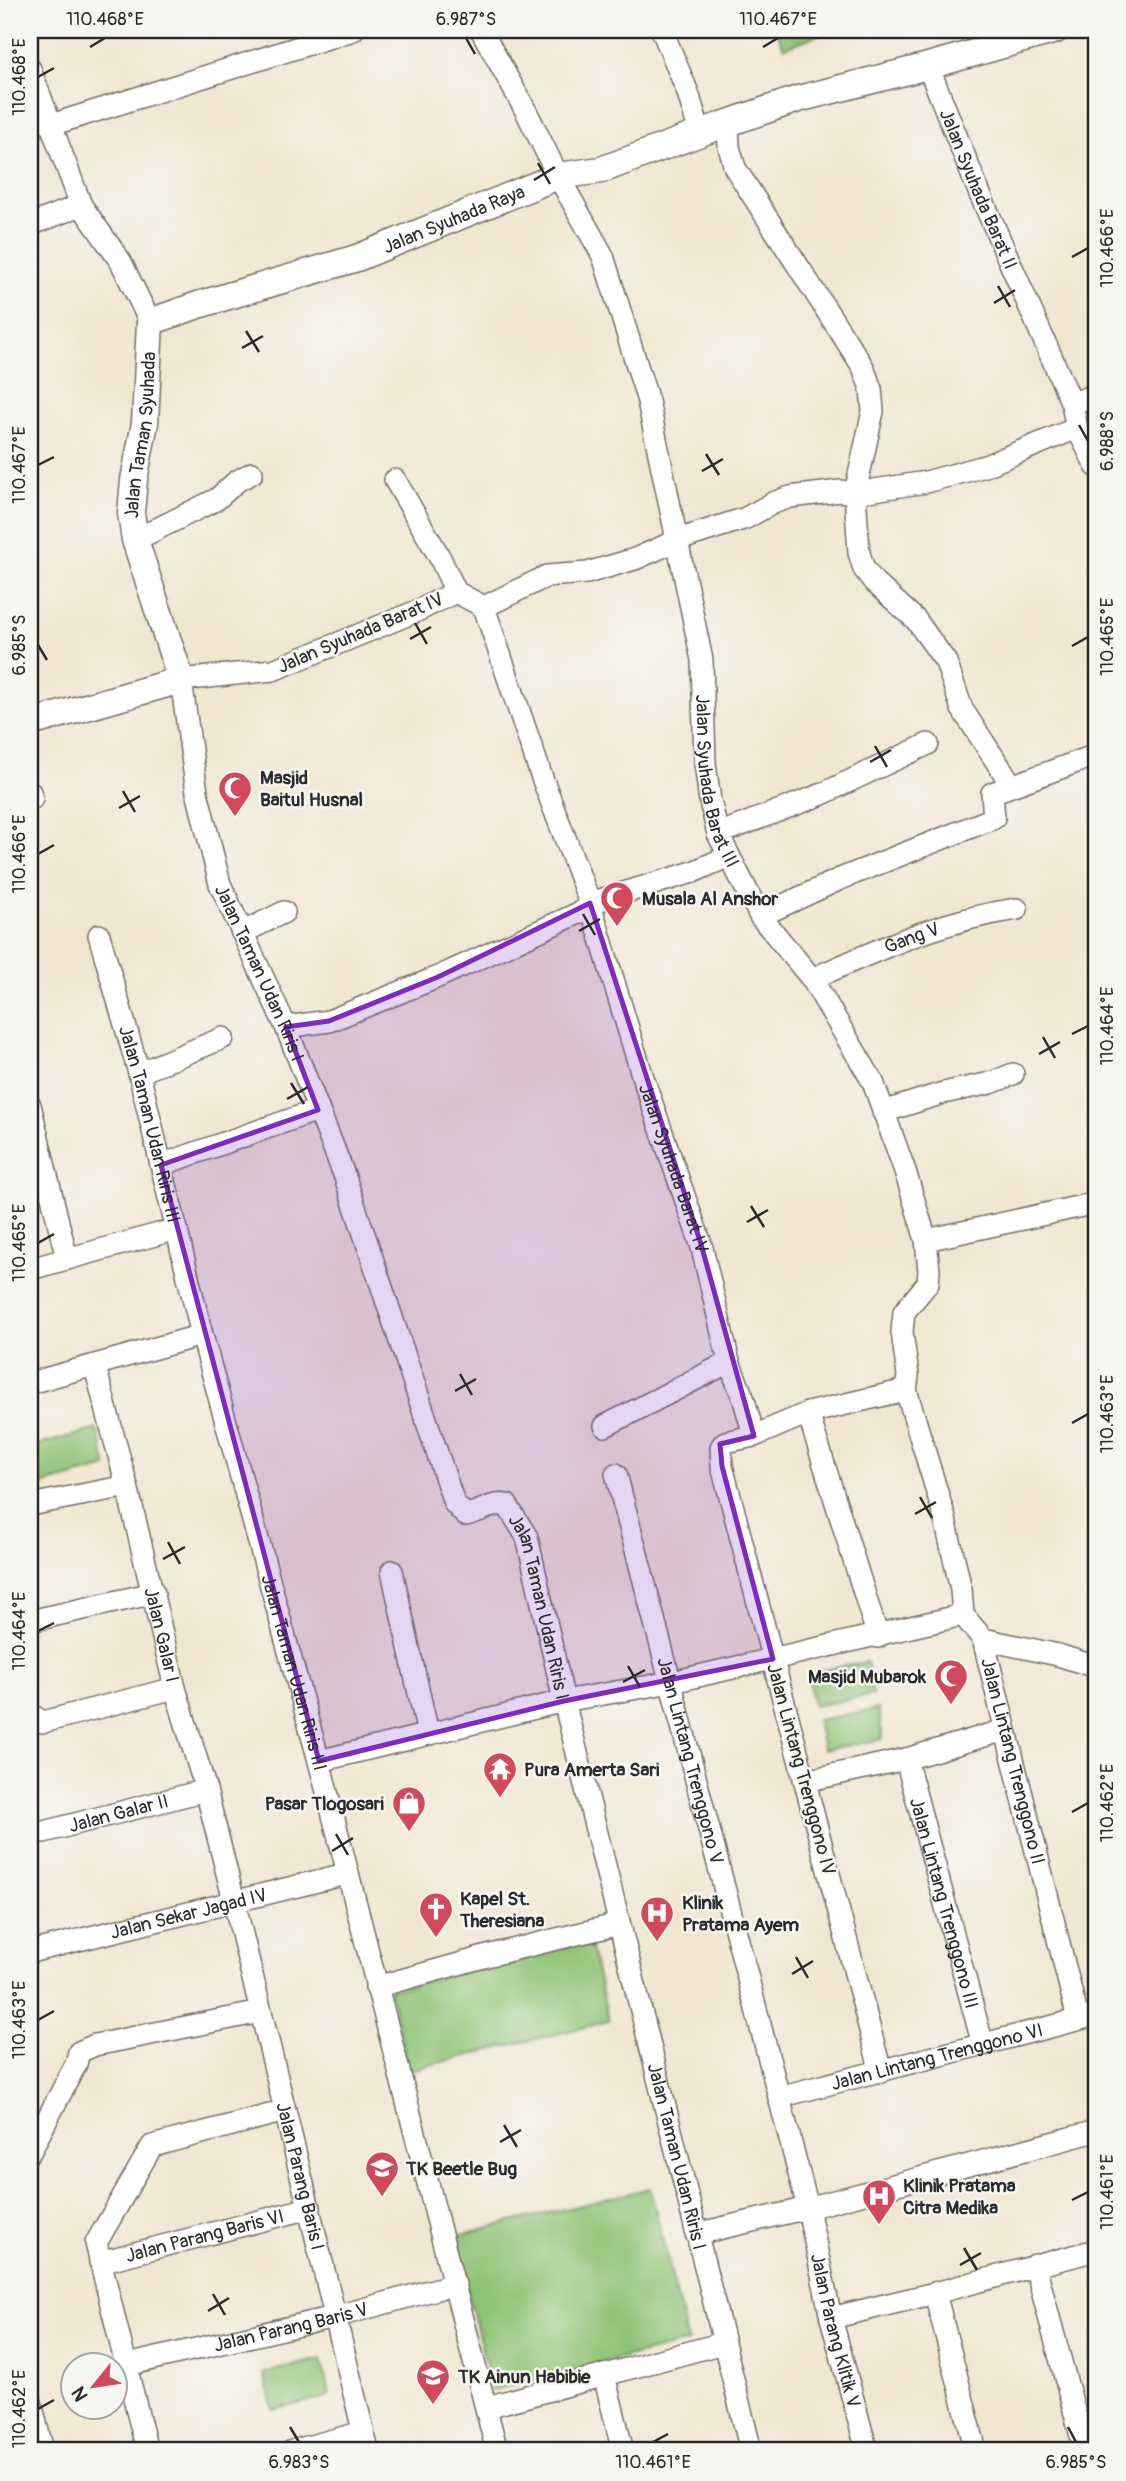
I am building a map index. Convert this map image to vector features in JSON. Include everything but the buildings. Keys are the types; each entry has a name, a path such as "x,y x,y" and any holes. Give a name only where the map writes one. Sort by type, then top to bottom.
{"street":[{"path":"51,125 353,30"},
{"name":"Jalan Syuhada Barat III","path":"481,30 603,256 648,401 702,660 705,763 718,834 760,916 812,979 873,1082 905,1171 926,1240 929,1271 928,1283 903,1322 907,1358 906,1390"},
{"path":"662,30 688,93 729,146 735,168 863,367 871,389 873,411 848,492 864,569 874,582 916,620 946,662 962,709 1004,788"},
{"name":"Jalan Syuhada Raya","path":"150,322 198,304 357,258 558,176 601,170 798,99 1056,30"},
{"name":"Jalan Syuhada Barat II","path":"928,66 979,192 1072,404 1077,428 1096,466"},
{"path":"30,69 81,205 121,262 150,322"},
{"path":"30,225 81,205"},
{"name":"Jalan Taman Syuhada","path":"150,322 145,423 134,480 131,513 135,540 181,680"},
{"path":"1072,404 1096,394"},
{"path":"484,607 547,576 587,573 635,559 678,540 746,518 790,497 926,482 985,466 1077,428"},
{"path":"135,540 217,499 237,481 252,473"},
{"name":"Jalan Syuhada Barat IV","path":"395,480 439,556 456,592 484,607 541,775 590,903 643,1078 701,1244 729,1362 754,1436"},
{"name":"Jalan Syuhada Barat IV","path":"181,680 273,670 361,635 456,592"},
{"path":"30,723 181,680"},
{"name":"Jalan Taman Udan Riris I","path":"181,680 197,792 220,884 286,1027 345,1177 454,1503 465,1515 476,1514 497,1504 513,1513 527,1537 564,1701 751,2451"},
{"path":"718,834 820,795 928,744"},
{"path":"760,916 852,874 994,818 992,793 1096,755"},
{"path":"30,792 30,800"},
{"path":"286,1027 329,1021 438,977 581,912 590,903 693,872 729,856"},
{"name":"Gang V","path":"812,979 885,946 943,924 1017,909"},
{"path":"242,933 284,912"},
{"name":"Jalan Taman Udan Riris III","path":"99,935 139,1073 202,1335 318,1761 497,2451"},
{"path":"139,1073 223,1038"},
{"path":"883,1112 943,1093 991,1083 1013,1074"},
{"path":"30,1105 36,1160 67,1259"},
{"path":"161,1165 318,1110"},
{"path":"926,1240 1096,1203"},
{"path":"30,1269 177,1228"},
{"path":"30,1383 202,1335"},
{"path":"605,1426 729,1362"},
{"name":"Jalan Galar I","path":"95,1367 154,1593 175,1688 206,1790 234,1901"},
{"path":"318,1761 564,1701 672,1682 878,1637 963,1615 961,1589 944,1515 906,1390 808,1413 754,1436"},
{"path":"808,1413 878,1637"},
{"name":"Jalan Lintang Trenggono IV","path":"754,1436 725,1442 720,1447 722,1466 881,2072"},
{"name":"Jalan Lintang Trenggono V","path":"616,1474 808,2207"},
{"path":"30,1505 127,1486"},
{"path":"392,1571 428,1734"},
{"path":"30,1621 154,1593"},
{"name":"Jalan Lintang Trenggono II","path":"963,1615 984,1639 1004,1730 1087,2017"},
{"path":"984,1639 1058,1655 1096,1667"},
{"path":"30,1714 43,1723 175,1688"},
{"path":"805,1781 906,1759 1004,1730"},
{"name":"Jalan Lintang Trenggono III","path":"906,1759 982,2045"},
{"name":"Jalan Galar II","path":"30,1831 44,1832 206,1790"},
{"name":"Jalan Sekar Jagad IV","path":"30,1952 346,1874"},
{"name":"Jalan Parang Baris I","path":"234,1901 365,2442"},
{"path":"376,1987 491,1955 619,1924"},
{"path":"30,2152 76,2064 79,2052 95,2045 261,2012"},
{"name":"Jalan Lintang Trenggono VI","path":"779,2097 1087,2017"},
{"path":"124,2352 96,2243 152,2146 285,2111"},
{"path":"696,2234 1096,2131"},
{"name":"Jalan Parang Klitik V","path":"808,2207 831,2318 867,2451"},
{"name":"Jalan Parang Baris VI","path":"100,2262 310,2208"},
{"path":"831,2318 1096,2250"},
{"path":"1035,2265 1085,2451"},
{"name":"Jalan Parang Baris V","path":"130,2364 334,2317 455,2284"},
{"path":"935,2293 976,2451"},
{"path":"487,2407 723,2343"},
{"path":"604,2375 623,2451"},
{"path":"130,2377 148,2451"},
{"path":"30,2400 43,2451"},
{"path":"292,2451 365,2442"}],"highlighted area":[{"path":"590,903 701,1244 754,1436 720,1444 722,1466 773,1659 564,1701 319,1761 161,1165 318,1110 286,1027 329,1021 438,977"}],"green space":[{"path":"776,30 830,30 784,48"},
{"path":"97,1429 107,1467 30,1488 30,1447"},
{"path":"867,1662 873,1695 813,1706 807,1673"},
{"path":"878,1709 883,1739 823,1750 817,1720"},
{"path":"589,1941 609,2021 409,2070 389,1990"},
{"path":"650,2188 688,2342 492,2390 454,2236"},
{"path":"321,2359 330,2396 273,2410 264,2373"}],"place":[{"name":"Masjid Baitul Husnal","path":"235,818"},
{"name":"Musala Al Anshor","path":"617,928"},
{"name":"Masjid Mubarok","path":"951,1706"},
{"name":"Pura Amerta Sari","path":"500,1799"},
{"name":"Pasar Tlogosari","path":"409,1833"},
{"name":"Kapel St. Theresiana","path":"436,1939"},
{"name":"Klinik Pratama Ayem","path":"657,1943"},
{"name":"TK Beetle Bug","path":"382,2198"},
{"name":"Klinik Pratama Citra Medika","path":"879,2226"},
{"name":"TK Ainun Habibie","path":"433,2406"}]}
